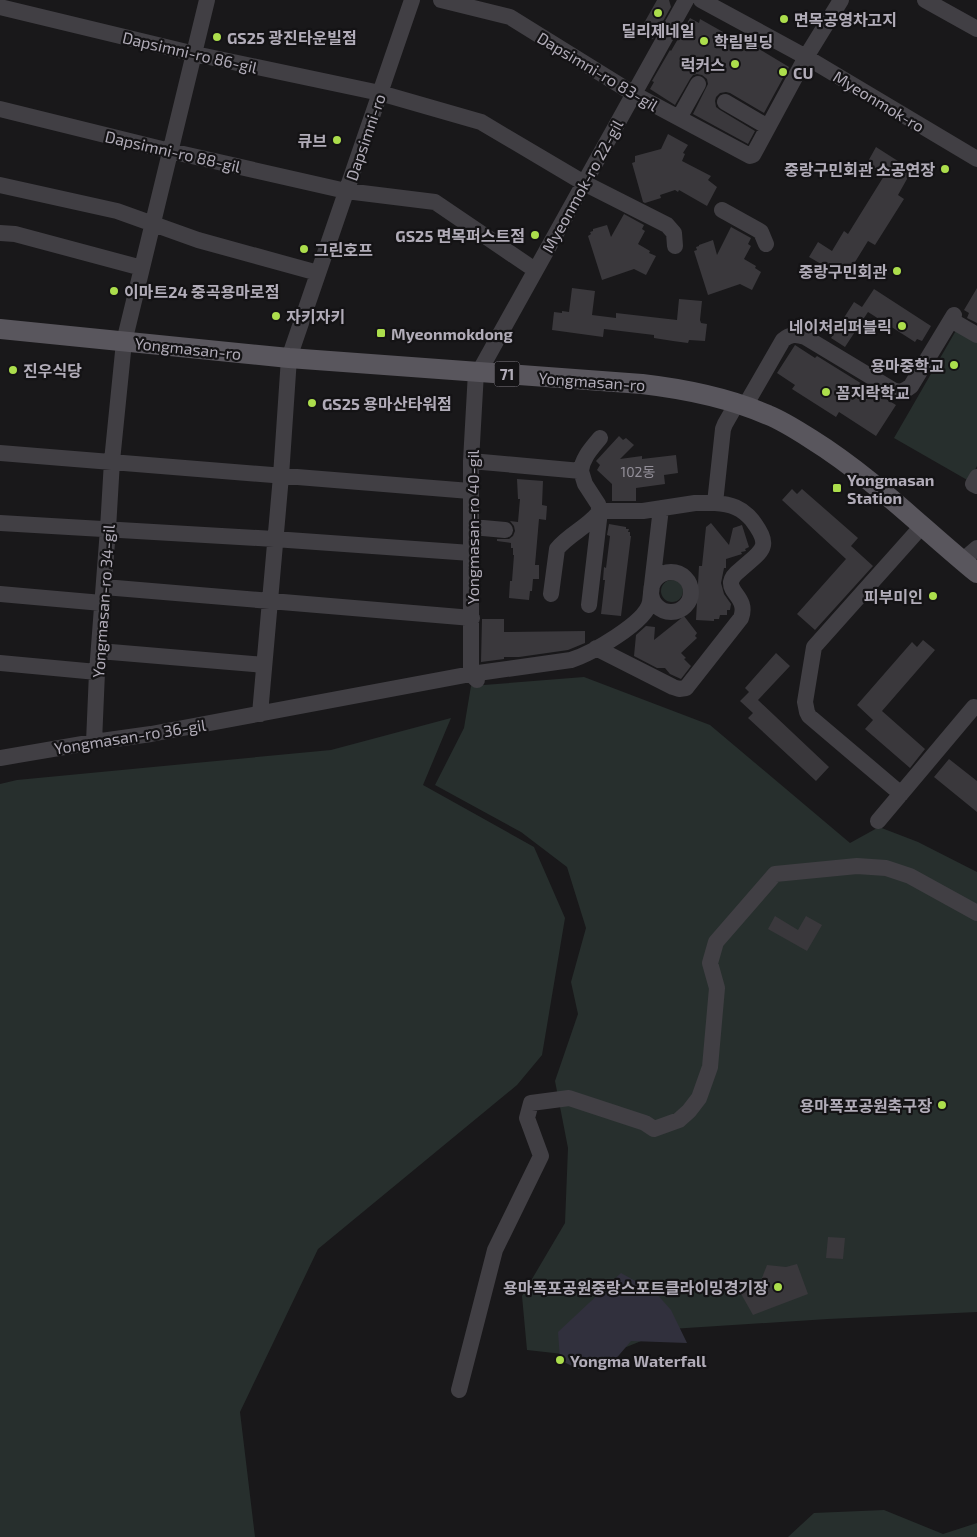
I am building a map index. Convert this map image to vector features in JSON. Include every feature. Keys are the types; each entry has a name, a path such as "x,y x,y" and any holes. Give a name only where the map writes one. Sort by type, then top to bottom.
{"main road":[{"name":"Yongmasan-ro","path":"0,330 289,358 651,385 708,395 741,404 769,415 826,448 866,477 922,526 972,561"}],"street":[{"name":"Yongmasan-ro 34-gil","path":"94,742 112,461 124,342 207,0"},
{"name":"Dapsimni-ro","path":"289,358 412,0"},
{"name":"Dapsimni-ro 83-gil","path":"440,0 510,17 634,94 750,156 753,155 768,127"},
{"name":"Myeonmok-ro 22-gil","path":"478,372 686,0"},
{"name":"Myeonmok-ro","path":"701,0 806,57 977,159"},
{"path":"724,102 768,127 806,57 841,0"},
{"path":"926,0 977,29"},
{"name":"Dapsimni-ro 86-gil","path":"0,7 195,54 380,93 481,122 584,183 667,225 674,233 675,246"},
{"path":"679,118 698,84"},
{"name":"Dapsimni-ro 88-gil","path":"0,109 170,151 346,191 435,202 535,270"},
{"path":"0,185 117,211 198,240 318,273"},
{"path":"722,210 761,232 766,244"},
{"path":"0,234 15,234 142,268"},
{"path":"715,503 725,424 741,404 783,340 795,334 805,337 893,390 901,392 910,386 953,318 977,335"},
{"path":"260,714 289,358"},
{"name":"Yongmasan-ro 40-gil","path":"474,677 470,491 478,372"},
{"path":"588,605 600,512 598,504 585,484 581,471 586,458 600,438"},
{"path":"0,453 470,491"},
{"path":"471,461 581,471"},
{"path":"977,477 973,484 977,486"},
{"path":"551,594 557,549 592,521 600,512 642,511 695,503 715,503 732,505 747,514 761,532 764,546 732,580 731,586 743,607 742,618 688,686 682,689 676,688 596,648"},
{"name":"Yongmasan-ro 36-gil","path":"0,758 151,734 571,660 582,656 616,636 644,614 649,607 661,508"},
{"path":"0,523 274,539 471,554"},
{"path":"901,794 809,716 805,702 814,647 922,526"},
{"path":"472,527 504,530"},
{"path":"0,594 103,595 269,601 472,618"},
{"path":"99,652 264,665"},
{"path":"0,663 97,672"},
{"path":"878,821 974,708"},
{"path":"459,1390 495,1250 541,1156 527,1118 531,1103 569,1098 645,1123 654,1129 679,1120 689,1112 699,1098 710,1067 717,988 710,963 716,942 775,874 857,866 886,868 910,876 977,913"}],"shaded area":[{"name":"용마중학교","path":"958,327 977,338 977,466 969,481 894,438"},
{"path":"672,580 680,583 683,591 680,599 672,602 664,599 661,591 664,583"},
{"path":"584,677 710,725 850,843 879,827 918,842 977,872 977,1312 671,1329 599,1358 527,1350 522,1296 565,1223 568,1148 555,1081 578,1014 571,982 586,928 567,867 521,832 435,785 464,728 471,686"},
{"path":"451,718 423,785 534,847 565,918 542,1055 517,1085 318,1249 240,1412 255,1537 0,1537 0,784 17,780 331,750"},
{"path":"884,1510 943,1534 977,1523 977,1537 788,1537 814,1513"}],"water":[{"path":"621,1273 655,1292 671,1310 687,1343 631,1341 614,1361 578,1369 560,1360 558,1332"}],"building":[{"path":"657,0 669,0 671,7 653,39 639,32"},
{"path":"690,18 699,23 700,19 739,41 743,34 762,44 759,49 789,67 764,113 730,93 720,93 716,97 716,107 755,131 748,144 693,114 708,84 707,79 702,75 693,75 675,105 650,89 654,82 652,81"},
{"path":"668,134 688,145 683,153 685,154 682,161 711,176 708,180 717,187 707,206 679,190 678,192 675,190 660,195 661,198 643,202 632,163 635,162 635,156 661,149"},
{"path":"876,147 912,170 898,195 904,199 875,245 868,241 847,275 837,269 835,272 809,257 818,242 832,251 844,231 848,234 884,176 866,165"},
{"path":"624,214 644,225 642,229 645,231 638,244 656,256 646,275 634,269 602,280 588,236 593,229 607,225 611,237"},
{"path":"731,227 751,238 748,244 751,246 744,259 756,266 755,268 761,272 752,290 740,284 708,295 694,251 697,250 696,247 699,245 713,240 717,255"},
{"path":"572,288 595,291 592,315 616,318 616,313 677,320 679,299 702,301 700,320 701,323 707,324 705,341 689,340 688,343 654,338 654,335 604,329 603,337 552,330 554,312 569,312"},
{"path":"977,288 977,323 967,318 969,313 964,310"},
{"path":"874,289 931,326 922,341 917,339 915,342 868,312 845,347 831,338 854,302 862,307"},
{"name":"꼼지락학교","path":"795,345 815,358 817,356 896,405 876,436 839,412 836,417 792,389 795,385 777,373"},
{"path":"619,436 623,440 626,438 634,445 620,459 642,456 642,459 676,455 678,473 664,475 665,484 636,488 636,501 612,501 612,484 597,470 600,465 596,461"},
{"path":"517,479 543,481 542,505 547,506 546,520 539,519 535,565 539,565 539,579 533,579 529,600 509,598 510,581 512,581 513,548 511,548 511,543 497,541 497,539 509,539 513,536 514,526 510,521 518,522 520,499 518,499"},
{"path":"792,489 797,494 802,489 858,538 851,546 873,566 815,630 797,614 846,559 782,500"},
{"path":"711,523 729,545 733,528 742,525 749,547 745,549 746,551 741,552 742,554 726,559 726,568 724,568 721,583 724,594 731,604 730,610 727,610 727,615 720,615 719,619 714,619 714,621 696,620 699,566 702,566 706,527"},
{"path":"609,524 626,527 626,529 629,529 628,532 630,532 631,536 621,616 601,614 605,580 603,580 604,567 606,568 610,536 607,535"},
{"path":"684,616 697,633 695,636 697,638 681,653 691,666 681,679 670,674 665,668 657,668 634,656 636,635 646,626 655,627 654,640"},
{"path":"482,619 504,619 504,632 585,631 585,643 568,650 519,657 504,657 504,659 481,662"},
{"path":"923,640 935,650 882,711 925,749 910,768 865,729 873,720 857,705 912,642 917,647"},
{"path":"776,653 790,666 758,700 829,767 816,781 748,718 753,713 740,701 749,692 745,688"},
{"path":"949,759 977,781 977,812 934,777"},
{"path":"775,916 798,930 806,916 822,925 807,951 768,929"},
{"path":"828,1237 845,1238 843,1259 826,1258"},
{"name":"용마폭포공원중랑스포트클라이밍경기장","path":"797,1264 808,1294 753,1315 740,1292 760,1283 767,1265 786,1267"}],"place":[{"name":"딜리제네일","path":"658,13"},
{"name":"면목공영차고지","path":"784,19"},
{"name":"GS25 광진타운빌점","path":"217,37"},
{"name":"학림빌딩","path":"704,41"},
{"name":"럭커스","path":"735,64"},
{"name":"CU","path":"783,72"},
{"name":"큐브","path":"337,140"},
{"name":"중랑구민회관 소공연장","path":"945,169"},
{"name":"GS25 면목퍼스트점","path":"535,235"},
{"name":"그린호프","path":"304,249"},
{"name":"중랑구민회관","path":"897,271"},
{"name":"이마트24 중곡용마로점","path":"114,291"},
{"name":"자키자키","path":"276,316"},
{"name":"네이처리퍼블릭","path":"902,326"},
{"name":"Myeonmokdong","path":"381,333"},
{"name":"용마중학교","path":"954,365"},
{"name":"진우식당","path":"13,370"},
{"name":"꼼지락학교","path":"826,392"},
{"name":"GS25 용마산타워점","path":"312,403"},
{"name":"Yongmasan Station","path":"837,488"},
{"name":"피부미인","path":"933,596"},
{"name":"용마폭포공원축구장","path":"942,1105"},
{"name":"용마폭포공원중랑스포트클라이밍경기장","path":"778,1287"},
{"name":"Yongma Waterfall","path":"560,1360"}]}
